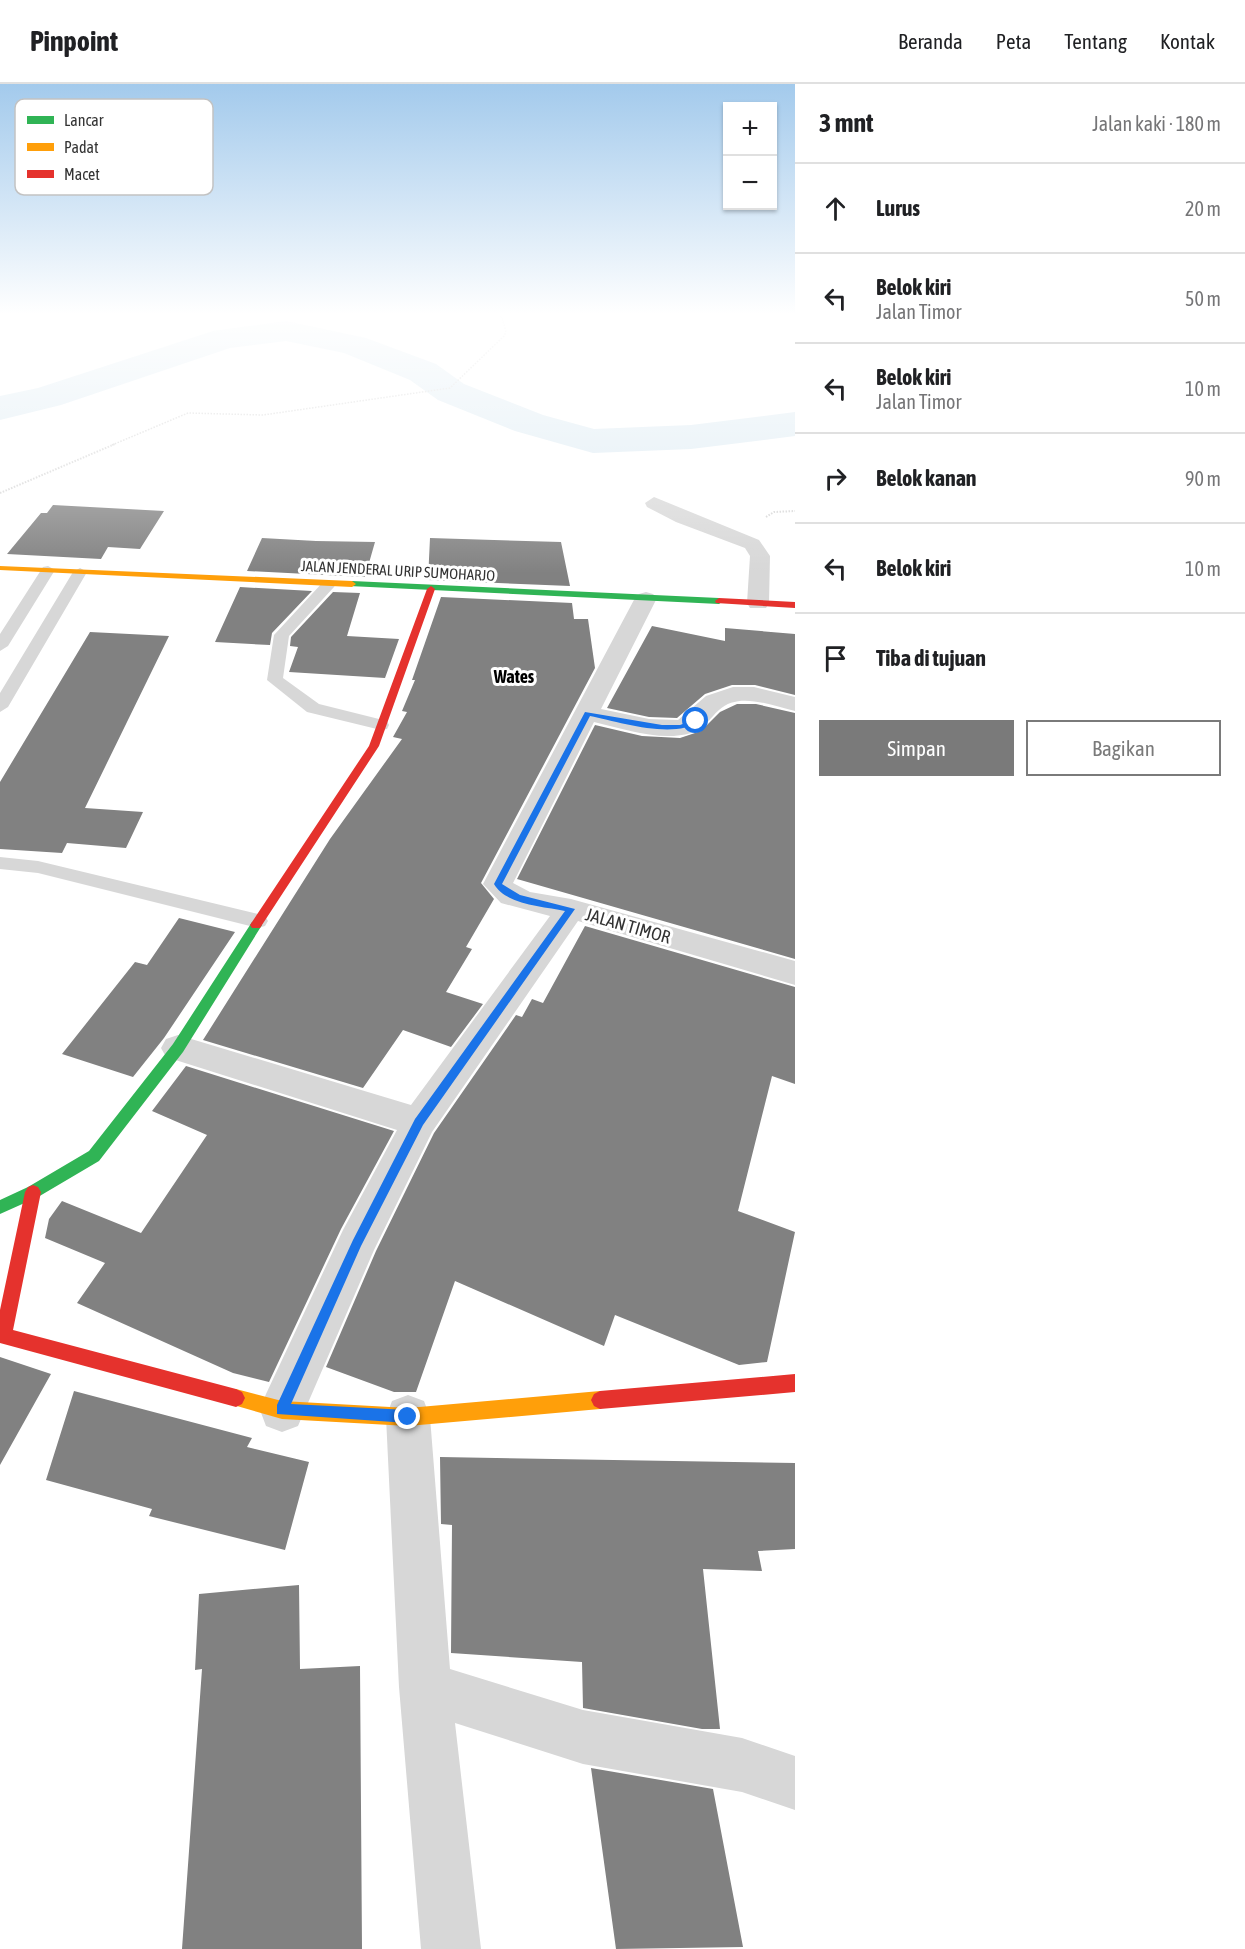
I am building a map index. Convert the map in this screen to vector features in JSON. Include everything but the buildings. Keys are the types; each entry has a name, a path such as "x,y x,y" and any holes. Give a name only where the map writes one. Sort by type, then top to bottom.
{"main road":[{"name":"JALAN JENDERAL URIP SUMOHARJO","path":"0,568 795,605"},
{"path":"0,1207 33,1192 94,1156 178,1048 258,921 374,746 431,589"},
{"path":"33,1192 1,1337 282,1410 408,1417 795,1383"}],"street":[{"path":"654,503 683,518 752,544 760,556 758,603"},
{"name":"JALAN TIMOR","path":"646,598 588,714 498,884 502,890 518,898 571,909 795,973"},
{"path":"588,714 662,727 681,727 696,721 714,702 728,694 748,694 795,704"},
{"path":"282,1410 357,1244 419,1122 571,909"},
{"path":"178,1048 419,1122"},
{"path":"408,1417 424,1687 451,1949"},
{"path":"424,1687 583,1737 742,1765 795,1783"}],"lane":[{"path":"0,646 48,570"},
{"path":"0,707 80,572"},
{"path":"329,584 282,635 275,680 313,708 381,725"},
{"path":"0,863 38,867 258,921"}],"path":[{"path":"0,493 188,413 263,415 376,399"}],"waterway":[{"path":"0,408 39,399"},
{"path":"469,399 529,423 593,441 691,437 795,424"}],"traffic: fast":[{"path":"352,584 719,601"},
{"path":"0,1207 33,1192 94,1156 178,1048 256,925"}],"traffic: slow":[{"path":"0,568 352,584"},
{"path":"236,1398 282,1410 408,1417 600,1400"}],"traffic: jam":[{"path":"256,925 374,746 431,589"},
{"path":"719,601 795,605"},
{"path":"33,1192 3,1336 236,1398"},
{"path":"600,1400 795,1383"}],"district":[{"name":"Wates","path":"514,677"}],"route":[{"path":"408,1417 282,1410 357,1244 419,1122 571,909 518,898 502,890 498,884 588,714 662,727 681,727 696,721"}]}
